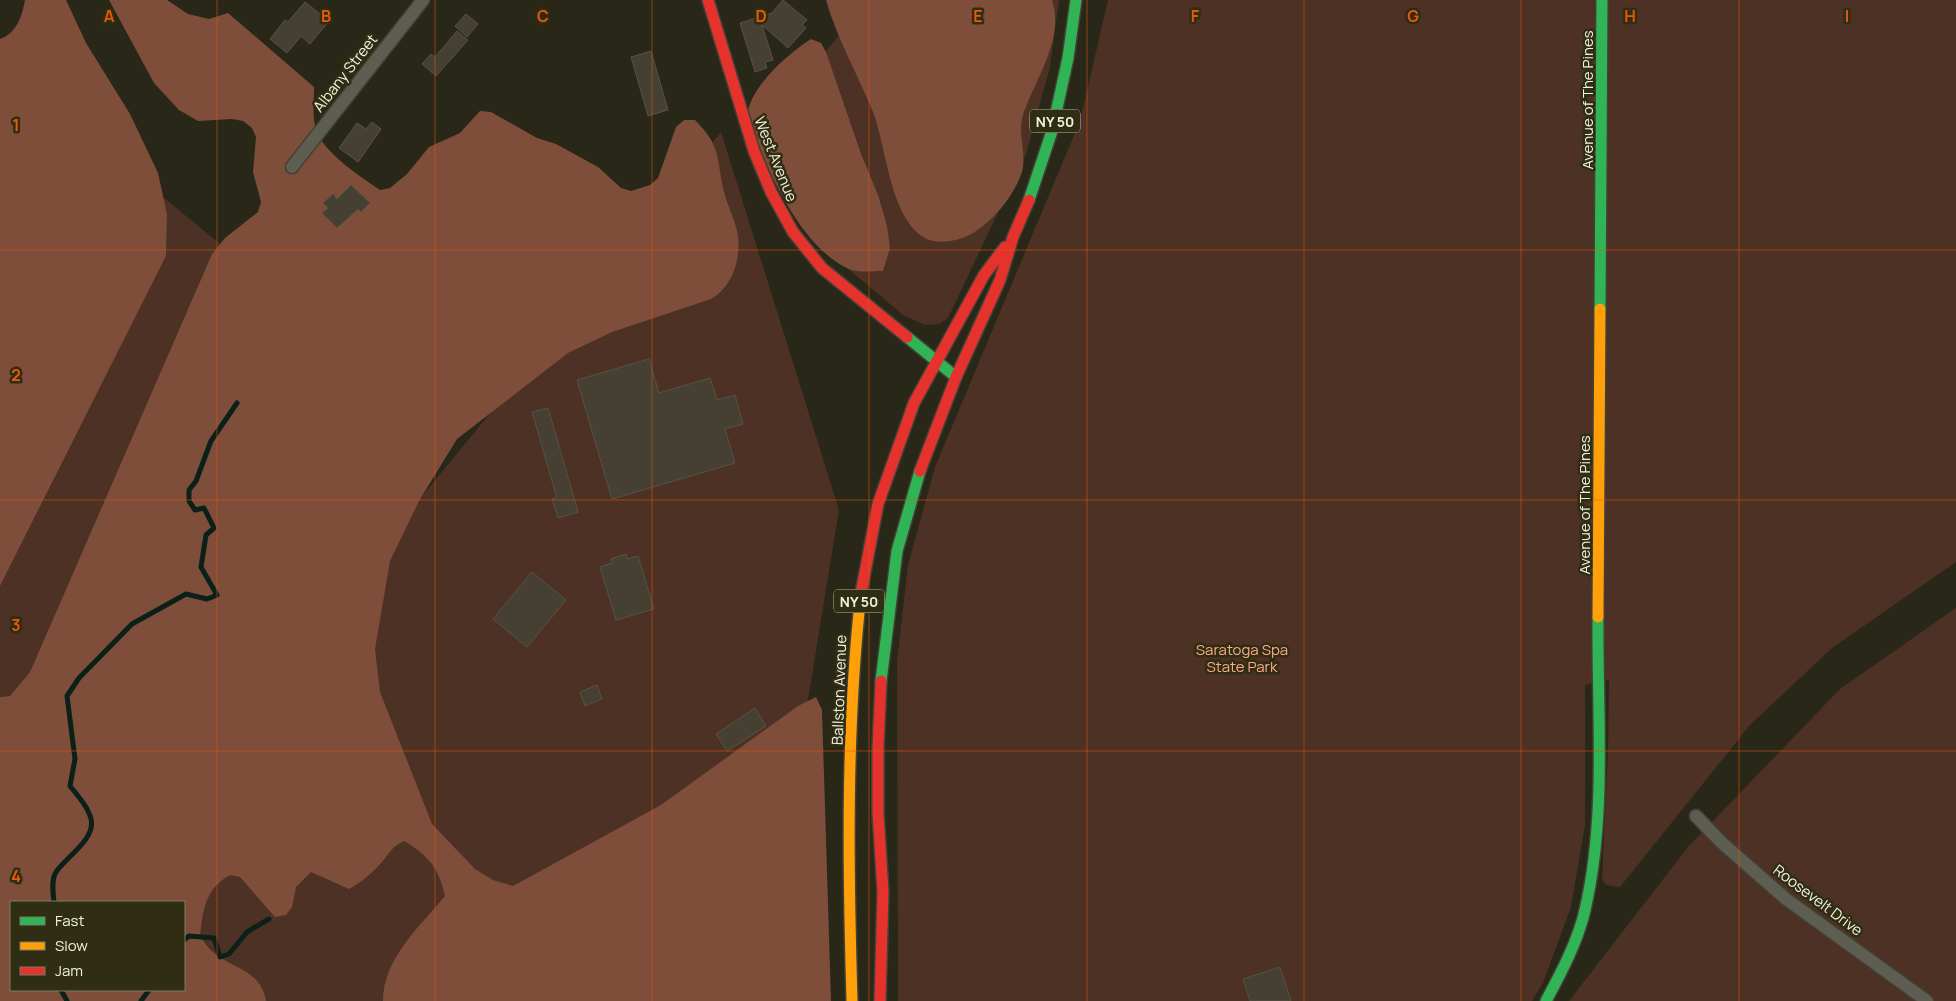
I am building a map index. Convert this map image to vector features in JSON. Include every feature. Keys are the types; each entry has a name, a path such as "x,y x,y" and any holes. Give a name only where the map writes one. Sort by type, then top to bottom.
{"main road":[{"name":"West Avenue","path":"708,0 754,151 771,192 793,232 822,268 956,377"},
{"name":"Ballston Avenue","path":"880,1001 883,892 878,813 880,680 897,551 924,458 956,377 1000,280 1013,236 1029,200 1052,131 1068,58 1076,0"},
{"name":"Avenue of The Pines","path":"1546,1001 1563,968 1585,912 1596,851 1599,788 1598,631 1602,0"},
{"name":"Ballston Avenue","path":"852,1001 849,899 853,663 860,594 878,504 914,404 984,275 1013,236"}],"street":[{"name":"Albany Street","path":"292,166 423,0"},
{"name":"Roosevelt Drive","path":"1696,816 1722,843 1786,899 1927,1001"}],"green space":[{"path":"867,0 1059,0 1050,67 1026,154 948,318 939,324 925,325 903,315 841,263 761,133"},
{"name":"Saratoga Spa State Park","path":"1108,0 1956,0 1956,562 1832,648 1750,725 1620,887 1607,885 1602,880 1608,753 1609,680 1585,685 1585,825 1571,907 1543,983 1532,1001 898,1001 897,661 908,565 935,467 1080,121"},
{"path":"721,132 839,510 805,718 795,1001 8,1001 185,991 185,901 90,901"},
{"path":"163,197 220,244 212,254 30,672 10,696 0,697 0,586 166,256 167,214"},
{"path":"1956,608 1956,1001 1569,1001 1688,847 1840,689"}],"shaded area":[{"path":"25,0 66,0 86,43 130,114 158,173 167,214 166,256 0,586 0,39 11,33 15,28"},
{"path":"109,0 167,0 188,14 209,19 228,13 314,87 314,120 320,138 334,155 363,179 380,190 390,188 407,174 429,147 460,133 480,111 491,112 537,138 556,144 598,167 621,188 631,191 650,185 658,178 676,127 684,120 695,120 704,129 717,153 724,192 738,236 738,254 730,280 711,299 612,332 568,353 457,439 419,501 390,561 375,649 380,692 432,824 475,869 493,880 513,886 661,805 798,706 816,697 822,710 831,1001 383,1001 389,971 396,957 414,931 445,896 436,870 431,863 420,852 404,841 394,848 358,884 349,889 311,872 296,887 292,907 286,915 275,917 240,877 230,875 215,887 204,909 200,936 209,949 252,976 263,990 266,1001 0,1001 0,697 10,696 30,672 212,254 225,238 258,212 261,202 253,172 256,137 252,128 243,121 232,119 198,121 179,110 154,83"},
{"path":"826,0 1052,0 1055,29 1052,44 1021,122 1022,172 1009,198 981,228 962,238 942,242 923,237 912,227 896,197 873,112 842,43"},
{"path":"811,39 821,43 826,52 861,154 878,195 887,226 890,248 883,271 849,269 833,260 819,247 806,232 783,197 748,124 749,106 762,83 781,62"}],"building":[{"path":"783,0 807,20 802,25 806,28 788,48 762,25 773,60 765,62 767,68 755,72 740,23 772,13"},
{"path":"305,2 329,21 310,44 301,36 287,53 270,39 285,20 288,22"},
{"path":"466,14 478,24 467,37 455,26"},
{"path":"457,31 468,40 436,76 422,64 431,54 435,57"},
{"path":"651,51 668,110 648,116 631,57"},
{"path":"372,122 381,129 358,162 339,148 357,123 366,129"},
{"path":"351,185 370,203 361,212 358,209 337,228 322,213 328,208 323,203 333,194 337,199"},
{"path":"649,359 659,393 710,378 717,400 735,395 743,424 725,429 735,463 612,499 577,380"},
{"path":"548,408 578,512 558,518 552,499 557,498 532,412"},
{"path":"626,554 627,559 638,556 654,609 616,620 600,567 612,563 611,559"},
{"path":"532,572 566,600 527,647 493,619"},
{"path":"597,685 602,699 585,706 580,692"},
{"path":"755,708 766,726 727,751 716,734"},
{"path":"1280,967 1291,1001 1250,1001 1243,979"}],"waterway":[{"path":"54,901 54,875 85,841 91,826 88,810 70,786 75,759 67,696 79,678 132,624 186,594 207,599 217,595 201,567 206,535 214,528 204,508 195,510 189,501 189,490 196,481 211,441 237,403"},
{"path":"185,939 189,936 214,938 220,957 229,954 247,932 269,919"},
{"path":"62,991 67,1001"},
{"path":"141,1001 148,991"}],"traffic: fast":[{"path":"1029,200 1052,131 1068,58 1076,0"},
{"path":"1600,309 1602,0"},
{"path":"907,337 956,377"},
{"path":"881,681 897,551 920,471"},
{"path":"1546,1001 1574,945 1582,922 1592,874 1599,801 1598,617"}],"traffic: slow":[{"path":"1598,617 1600,309"},
{"path":"852,1001 849,797 853,695 861,593"}],"traffic: jam":[{"path":"708,0 754,151 771,192 793,232 822,268 907,337"},
{"path":"920,471 956,377 1000,280 1013,237 1029,200"},
{"path":"861,593 878,504 914,403 984,275 1005,247"},
{"path":"880,1001 883,892 878,813 878,748 881,681"}]}
